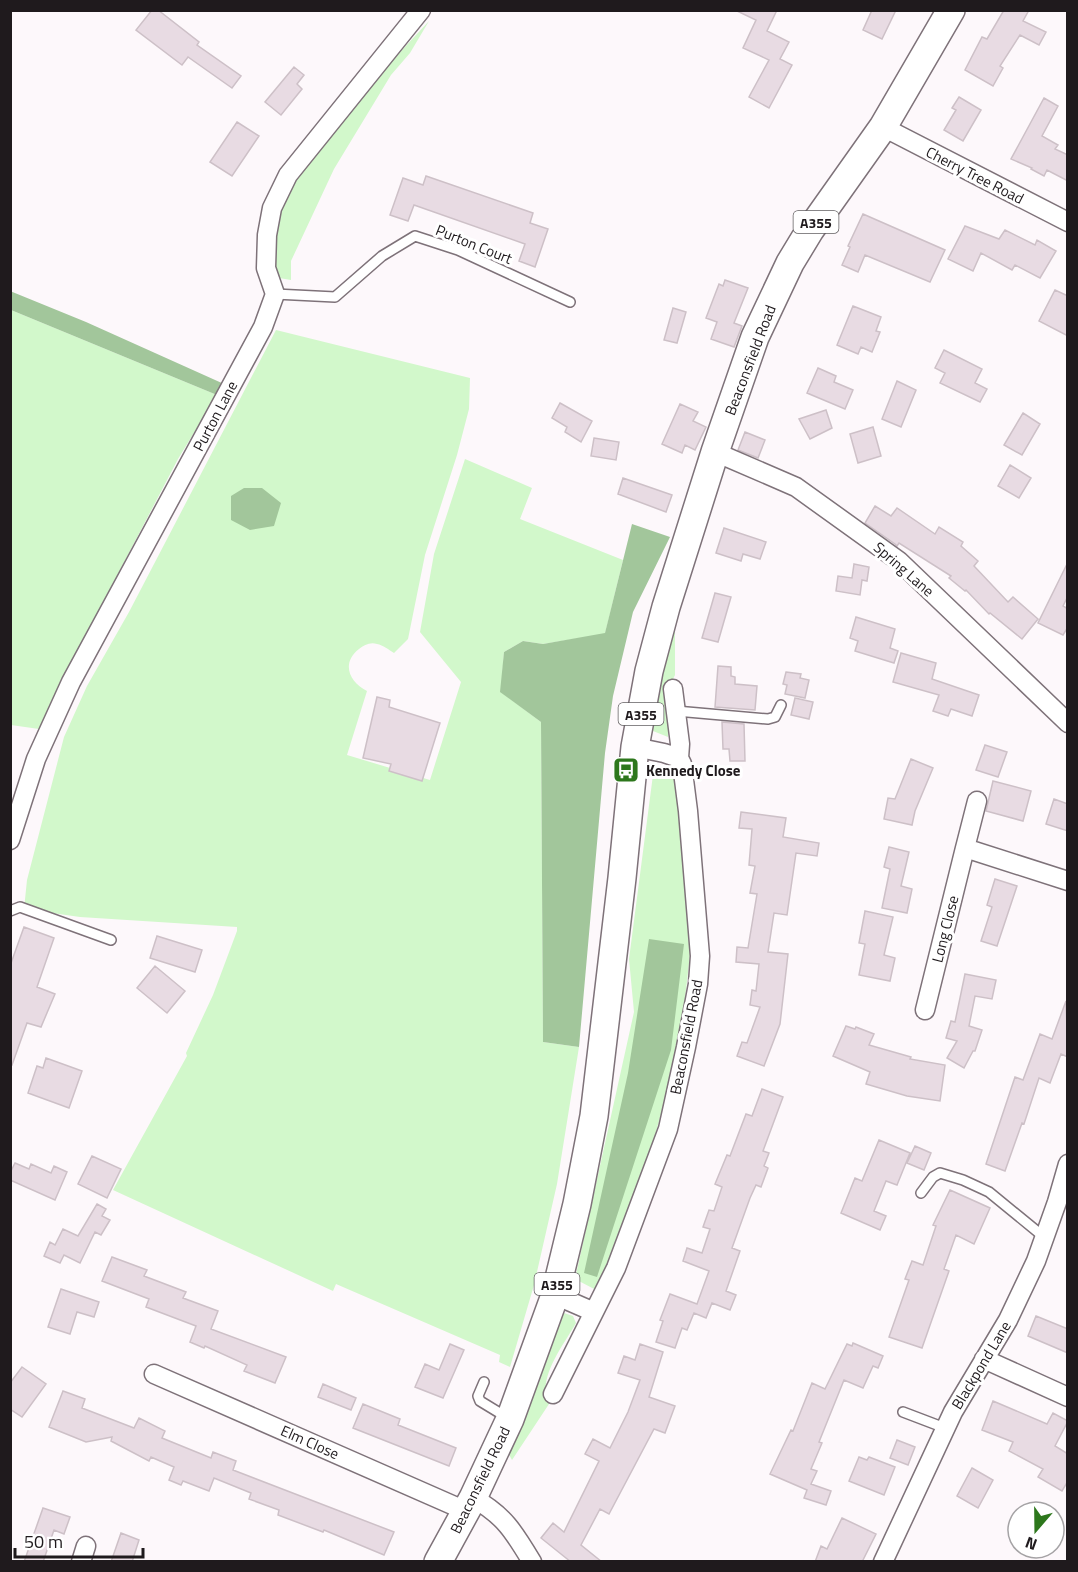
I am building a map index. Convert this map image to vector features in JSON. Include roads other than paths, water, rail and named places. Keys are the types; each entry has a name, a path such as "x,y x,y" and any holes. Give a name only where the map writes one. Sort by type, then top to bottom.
{"main road":[{"name":"Beaconsfield Road","path":"438,1562 510,1419 555,1295 577,1204 594,1116 635,747 648,671 715,452 755,337 790,263 810,230 883,127 942,13"}],"street":[{"path":"275,294 266,268 267,235 272,208 288,175 421,10"},
{"name":"Cherry Tree Road","path":"883,127 1068,222"},
{"name":"Purton Lane","path":"10,840 36,759 71,681 263,327 275,294"},
{"name":"Spring Lane","path":"715,452 796,488 899,561 1068,723"},
{"name":"Beaconsfield Road","path":"553,1394 616,1268 668,1129 698,984 700,956 698,922 673,689"},
{"path":"635,747 679,758"},
{"name":"Long Close","path":"925,1010 977,801"},
{"path":"965,848 1068,881"},
{"name":"Blackpond Lane","path":"883,1562 945,1428 1008,1320 1036,1262 1068,1164"},
{"path":"555,1295 594,1312"},
{"path":"984,1359 1068,1397"},
{"name":"Elm Close","path":"154,1374 469,1504"},
{"path":"469,1504 491,1508 505,1520 532,1562"}],"lane":[{"name":"Purton Court","path":"275,294 335,297 382,256 415,236 458,250 570,303"},
{"path":"676,711 768,719 775,717 781,705"},
{"path":"10,911 20,907 111,940"},
{"path":"921,1193 933,1177 940,1173 963,1180 989,1192 1044,1237"},
{"path":"484,1382 478,1396 480,1401 510,1419"},
{"path":"903,1412 945,1428"}],"place":[{"name":"Kennedy Close","path":"626,770"}]}
